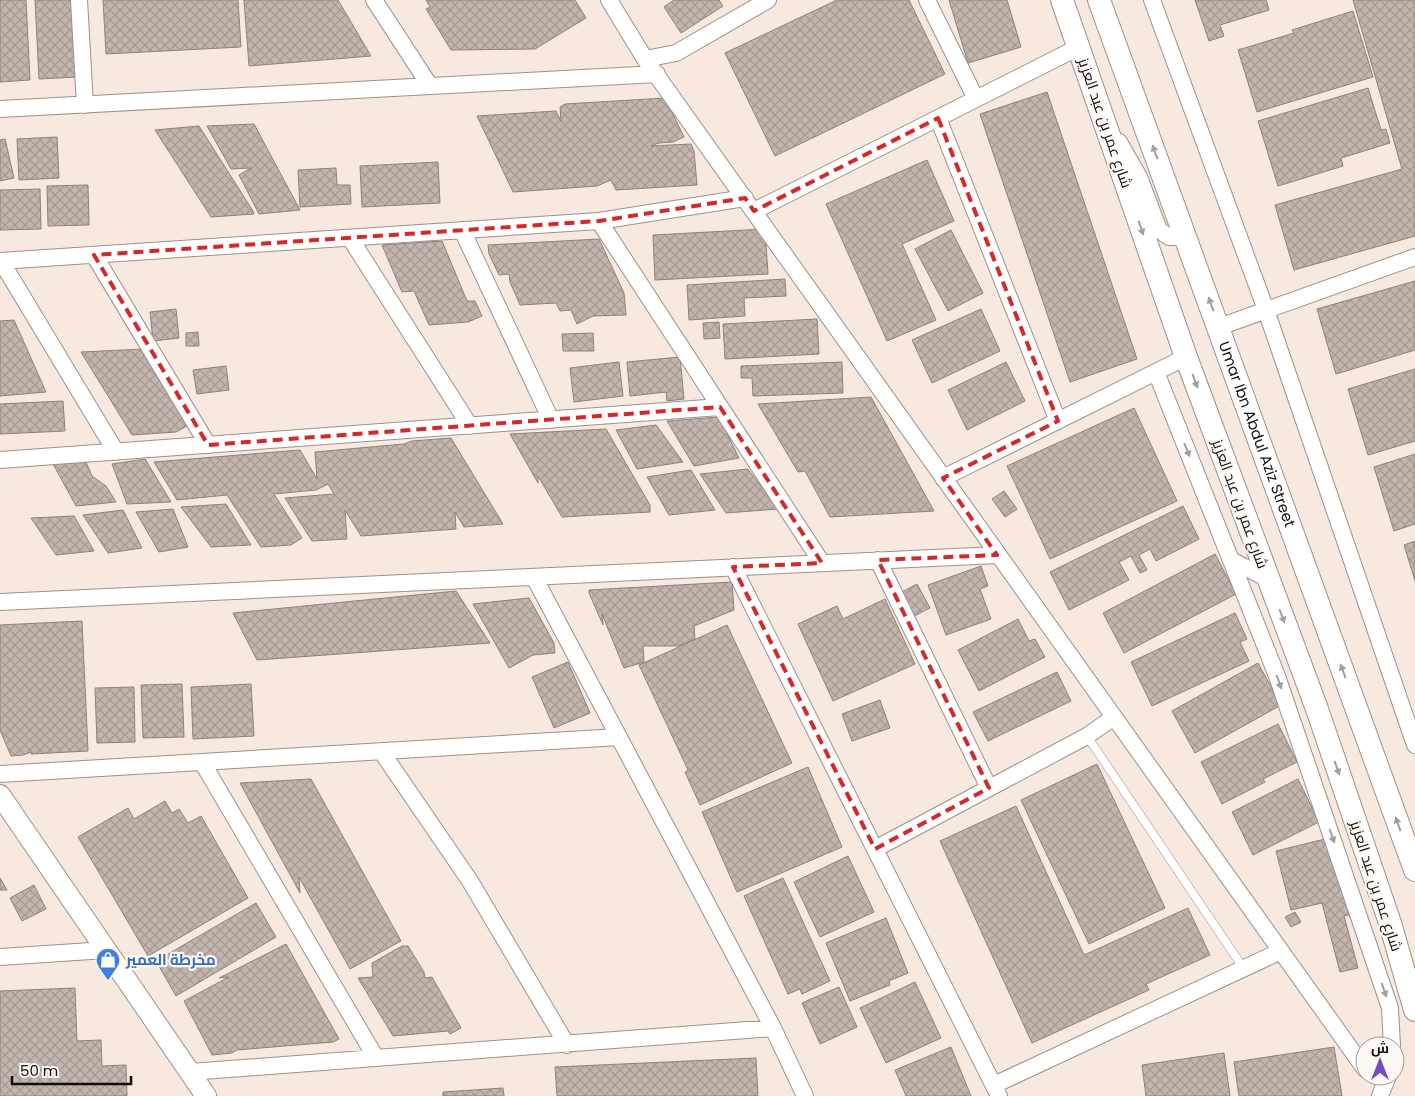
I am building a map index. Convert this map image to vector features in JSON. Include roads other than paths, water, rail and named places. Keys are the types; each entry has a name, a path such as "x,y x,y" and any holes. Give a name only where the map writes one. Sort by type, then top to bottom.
{"main road":[{"name":"شارع عمر بن عبد العزيز","path":"1062,0 1186,357 1317,709 1390,923 1415,1010"},
{"name":"Umar Ibn Abdul Aziz Street","path":"1099,0 1415,870"},
{"path":"1390,923 1415,977"}],"street":[{"path":"79,0 85,105"},
{"path":"374,0 430,86"},
{"path":"609,0 645,59 1355,1055"},
{"path":"645,59 676,53 768,0"},
{"path":"927,0 976,99"},
{"path":"1152,0 1266,310 1415,745"},
{"path":"754,211 1079,47"},
{"path":"0,109 657,74"},
{"path":"1102,112 1139,177 1159,230 1169,237 1186,236"},
{"path":"938,118 1058,421"},
{"path":"116,452 1,261 598,221 745,198"},
{"path":"598,221 822,563"},
{"path":"462,230 551,420"},
{"path":"350,238 470,426"},
{"path":"94,255 208,445"},
{"path":"1219,327 1415,257"},
{"path":"943,478 1186,357"},
{"path":"1156,372 1277,676 1390,1008 1391,1036"},
{"path":"0,460 720,407"},
{"path":"0,602 997,555"},
{"path":"878,560 989,788"},
{"path":"1231,560 1268,579"},
{"path":"732,567 996,1090 1281,952"},
{"path":"534,577 773,1028 805,1096"},
{"path":"875,849 1087,736 1114,717"},
{"path":"0,774 619,737"},
{"path":"381,751 470,881 567,1045"},
{"path":"202,762 376,1058"},
{"path":"0,795 206,1096"},
{"path":"0,957 106,950"},
{"path":"190,1072 773,1028"}],"lane":[{"path":"1087,736 1244,969"}],"place":[{"name":"مخرطة العمير","path":"108,981"}]}
